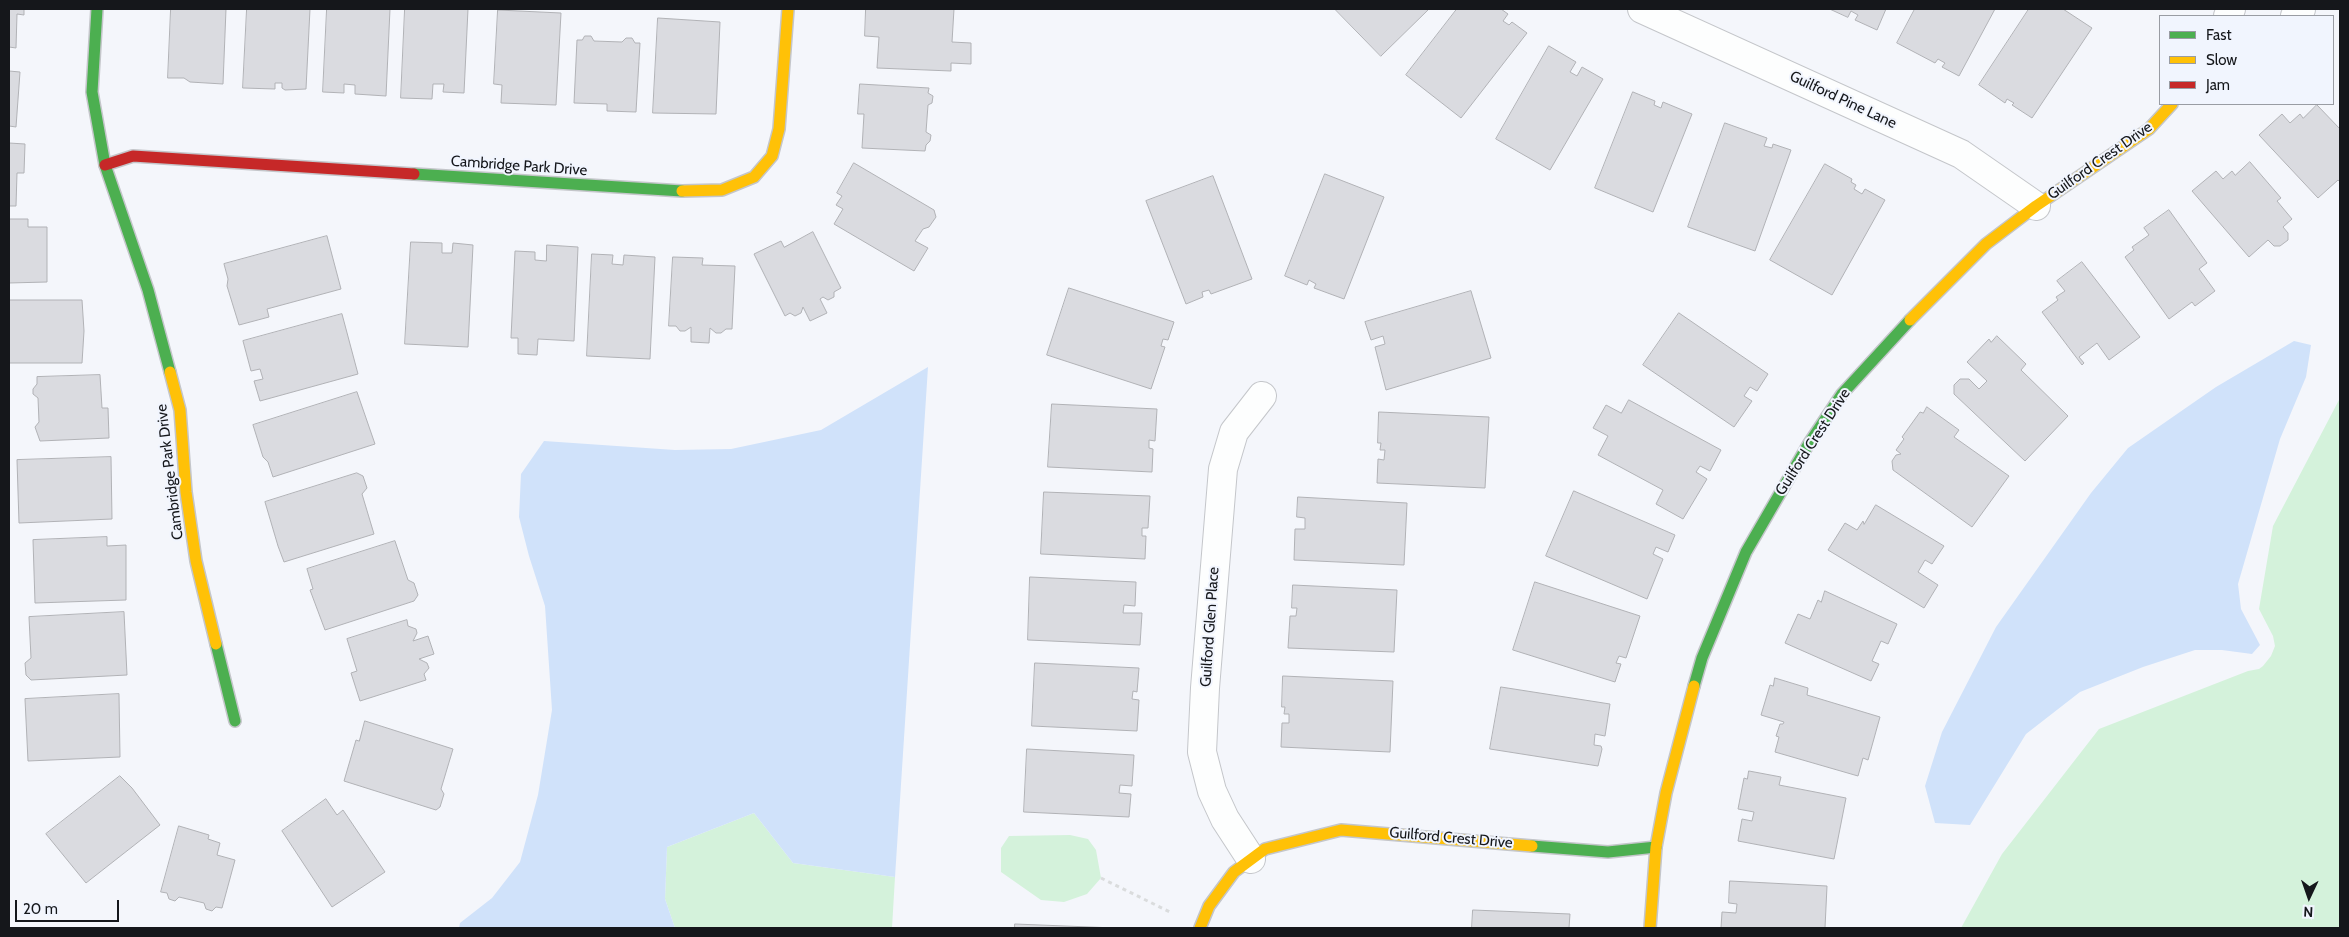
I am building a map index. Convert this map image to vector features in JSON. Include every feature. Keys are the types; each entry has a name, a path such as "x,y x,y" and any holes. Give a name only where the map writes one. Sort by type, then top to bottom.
{"street":[{"name":"Cambridge Park Drive","path":"97,9 92,92 104,164 148,290 180,410 186,492 196,561 235,721"},
{"name":"Cambridge Park Drive","path":"104,164 134,156 675,191 722,190 754,177 772,156 779,129 788,9"},
{"name":"Guilford Pine Lane","path":"1642,9 1961,154 2036,206"},
{"name":"Guilford Crest Drive","path":"1650,928 1656,847 1666,793 1702,658 1746,552 1774,502 1842,394 1881,349 1986,244 2036,206 2150,129 2171,105"},
{"name":"Guilford Glen Place","path":"1251,859 1226,819 1212,791 1202,752 1223,469 1234,432 1262,396"},
{"name":"Guilford Crest Drive","path":"1200,927 1209,906 1234,872 1265,849 1341,830 1608,852 1656,847"}],"path":[{"path":"1101,878 1200,927"}],"green space":[{"path":"2340,398 2340,928 1961,928 2002,854 2099,729 2248,671 2259,669 2271,656 2275,646 2273,636 2259,609 2273,526"},
{"path":"754,813 793,863 895,877 892,928 675,928 665,899 667,847"},
{"path":"1070,835 1088,839 1096,850 1101,878 1087,894 1064,902 1041,900 1001,872 1001,848 1009,836"}],"water":[{"path":"2294,341 2311,345 2306,377 2280,439 2238,584 2241,609 2260,645 2252,654 2222,650 2195,650 2143,667 2080,692 2026,734 1970,825 1935,823 1925,786 1942,732 1996,627 2091,493 2128,448 2216,387"},
{"path":"928,367 895,877 793,863 754,813 667,847 665,899 675,928 459,928 460,923 492,898 520,862 538,795 552,710 545,606 519,517 521,474 544,441 675,450 731,449 821,430"}],"building":[{"path":"9,9 24,9 24,15 17,14 16,48 9,47"},
{"path":"171,9 226,9 223,84 190,82 184,78 168,78"},
{"path":"247,9 310,9 306,89 285,90 282,88 282,83 275,83 275,89 243,88"},
{"path":"327,9 390,9 386,96 355,94 355,85 344,84 344,93 323,92"},
{"path":"405,9 468,9 464,93 443,92 444,84 433,84 432,99 401,98"},
{"path":"866,9 954,9 952,42 971,43 971,64 951,63 951,71 877,68 879,37 865,36"},
{"path":"1335,9 1429,9 1381,56"},
{"path":"1457,9 1501,9 1508,14 1503,21 1509,25 1512,22 1527,33 1461,118 1406,75"},
{"path":"1830,9 1886,9 1877,30 1855,20 1858,15 1851,11 1848,17"},
{"path":"1915,9 1995,9 1959,76 1942,67 1945,63 1938,59 1935,63 1897,43"},
{"path":"2029,9 2063,9 2092,28 2032,118 2012,105 2014,103 2007,99 2005,103 1979,85"},
{"path":"498,10 561,13 556,105 501,103 502,85 494,84"},
{"path":"658,18 720,22 716,114 653,113"},
{"path":"585,36 591,36 594,41 622,42 626,38 632,38 635,43 640,43 636,112 607,111 607,104 574,103 577,40 582,40"},
{"path":"1549,46 1576,62 1570,72 1577,76 1582,67 1603,79 1550,170 1496,139"},
{"path":"9,71 20,72 16,127 9,126"},
{"path":"860,84 929,88 928,93 933,96 932,103 928,105 926,132 931,135 925,151 862,148 864,114 858,114"},
{"path":"1633,92 1655,101 1654,105 1661,108 1663,102 1692,114 1653,212 1595,188"},
{"path":"2317,105 2340,129 2340,182 2338,180 2318,198 2259,135 2282,114 2290,123 2300,114 2303,118"},
{"path":"1725,123 1767,138 1764,146 1772,148 1773,144 1791,150 1755,251 1688,227"},
{"path":"9,143 25,144 24,173 17,173 16,206 9,206"},
{"path":"2250,162 2281,198 2277,201 2292,219 2283,227 2288,233 2288,240 2280,246 2274,246 2268,240 2249,257 2192,191 2216,171 2223,179 2232,171 2235,175"},
{"path":"854,163 934,210 936,217 929,227 923,229 915,241 928,248 914,271 834,224 843,209 836,205 842,196 837,193"},
{"path":"1825,164 1852,179 1851,182 1856,185 1854,189 1862,194 1865,189 1885,200 1832,295 1770,260"},
{"path":"1325,174 1384,197 1344,299 1314,288 1316,284 1309,280 1307,285 1285,276"},
{"path":"1213,176 1252,279 1211,294 1209,290 1202,292 1203,297 1186,304 1146,201"},
{"path":"2169,210 2207,263 2199,269 2215,291 2195,306 2192,302 2169,319 2125,257 2134,250 2132,247 2149,235 2144,228"},
{"path":"9,219 28,219 28,227 47,227 47,282 9,283"},
{"path":"813,232 841,288 834,292 834,297 828,300 823,297 820,299 827,313 810,321 803,307 801,313 795,316 790,313 785,316 754,254 781,241 784,247"},
{"path":"327,236 341,289 267,309 269,317 239,325 227,286 228,279 224,264"},
{"path":"411,242 442,243 442,253 452,253 453,243 473,245 468,347 405,344"},
{"path":"547,245 578,247 574,341 538,339 537,355 518,354 518,338 511,338 515,251 535,252 535,260 546,261"},
{"path":"592,254 613,255 612,264 623,265 624,255 655,257 650,359 587,356"},
{"path":"673,257 703,258 702,265 735,266 732,329 716,333 710,328 709,343 691,342 691,327 685,331 680,331 676,326 669,326"},
{"path":"2082,262 2140,337 2109,360 2097,343 2079,357 2084,363 2082,365 2042,312 2058,300 2056,297 2065,291 2057,281"},
{"path":"1069,288 1174,322 1168,340 1163,339 1161,346 1165,347 1151,389 1047,355"},
{"path":"1471,291 1491,358 1386,390 1375,347 1385,344 1383,336 1371,340 1365,322"},
{"path":"9,300 82,300 84,331 82,363 9,363"},
{"path":"1679,313 1768,374 1757,391 1750,387 1744,396 1752,401 1734,427 1643,365"},
{"path":"342,314 358,374 260,401 254,381 263,379 260,369 251,371 243,341"},
{"path":"1997,336 2026,364 2021,370 2068,416 2025,461 1954,394 1954,385 1960,379 1969,379 1979,389 1987,381 1967,362 1989,339 1991,342"},
{"path":"100,375 102,408 108,408 109,438 40,441 35,427 39,422 38,398 33,394 33,389 37,384 37,377"},
{"path":"357,392 375,444 273,477 268,462 263,457 253,425"},
{"path":"1629,400 1721,450 1710,471 1700,466 1696,472 1707,479 1683,519 1656,504 1663,490 1598,455 1608,436 1593,428 1606,405 1621,413"},
{"path":"1052,404 1157,409 1155,441 1149,440 1149,448 1153,449 1152,472 1048,467"},
{"path":"1927,407 1959,430 1954,437 2009,476 1972,527 1893,470 1892,461 1896,455 1901,454 1896,450 1904,439 1902,437 1920,412 1923,413"},
{"path":"1379,412 1489,417 1485,488 1377,483 1378,459 1384,460 1385,450 1380,450 1381,443 1378,443"},
{"path":"111,457 112,519 19,523 17,460"},
{"path":"357,473 363,476 367,488 362,494 374,534 284,562 265,502"},
{"path":"1574,491 1675,535 1668,552 1656,547 1653,554 1663,559 1647,599 1546,556"},
{"path":"1044,492 1150,496 1148,528 1142,528 1142,536 1146,536 1145,559 1041,554"},
{"path":"1298,497 1407,503 1404,565 1294,560 1295,529 1305,529 1305,518 1297,517"},
{"path":"1876,505 1944,546 1932,564 1925,560 1918,572 1938,585 1924,608 1828,550 1845,523 1857,530 1863,521 1864,524"},
{"path":"107,537 107,546 126,545 126,600 35,603 33,540"},
{"path":"395,541 408,580 414,583 418,595 414,601 325,630 310,590 313,589 307,569"},
{"path":"1030,577 1136,582 1135,606 1124,605 1123,613 1142,613 1140,645 1028,640"},
{"path":"1535,582 1640,616 1626,658 1619,656 1616,663 1621,664 1615,682 1513,650"},
{"path":"1293,585 1397,590 1394,652 1288,648 1290,616 1296,616 1297,608 1292,608"},
{"path":"1825,591 1897,624 1888,644 1881,641 1872,661 1879,664 1871,681 1785,643 1798,614 1810,619 1818,600 1821,602"},
{"path":"124,612 127,675 31,680 26,675 25,663 31,658 29,617"},
{"path":"407,620 408,626 416,629 417,633 413,641 428,636 434,654 419,659 427,663 429,668 424,674 426,680 360,701 351,673 357,671 347,639"},
{"path":"1035,663 1139,668 1137,692 1133,691 1132,699 1139,700 1137,731 1032,726"},
{"path":"1283,676 1393,681 1390,752 1281,747 1282,723 1289,723 1289,714 1284,714 1285,707 1282,707"},
{"path":"1775,678 1808,688 1807,695 1880,717 1868,760 1863,758 1858,776 1775,752 1779,737 1776,736 1780,724 1784,722 1761,715 1770,685 1773,686"},
{"path":"1501,687 1610,704 1605,736 1595,734 1594,745 1601,746 1602,749 1598,766 1490,749"},
{"path":"119,694 120,757 28,761 25,699"},
{"path":"365,721 453,749 441,789 444,794 440,807 436,810 344,781 356,740 359,741"},
{"path":"1027,749 1134,755 1132,786 1120,785 1119,793 1131,794 1129,817 1024,812"},
{"path":"1749,771 1781,777 1779,785 1846,798 1834,859 1738,841 1742,819 1752,821 1754,812 1738,809 1744,778 1747,779"},
{"path":"120,776 132,788 160,825 86,883 46,834"},
{"path":"326,799 337,815 343,810 385,872 332,907 282,831"},
{"path":"179,826 209,835 208,839 220,843 217,855 235,860 222,908 216,907 212,911 206,909 204,903 179,897 175,901 169,899 167,893 161,892"},
{"path":"1730,881 1827,886 1825,928 1721,928 1722,912 1736,913 1737,904 1729,903"},
{"path":"1473,910 1570,914 1569,928 1472,928"},
{"path":"1015,924 1115,928 1015,928"}],"traffic: fast":[{"path":"97,9 92,92 105,165 148,290 170,372"},
{"path":"414,174 682,191"},
{"path":"1694,686 1702,658 1746,552 1808,445 1842,394 1910,320"},
{"path":"216,644 235,721"},
{"path":"1532,846 1608,852 1656,847"}],"traffic: slow":[{"path":"682,191 722,190 754,177 772,156 779,129 788,9"},
{"path":"1910,320 1986,244 2036,206 2149,129 2171,105"},
{"path":"170,372 180,410 186,492 196,561 216,644"},
{"path":"1650,928 1656,847 1666,793 1694,686"},
{"path":"1200,928 1209,906 1234,872 1265,849 1341,830 1532,846"}],"traffic: jam":[{"path":"105,165 133,156 414,174"}]}
